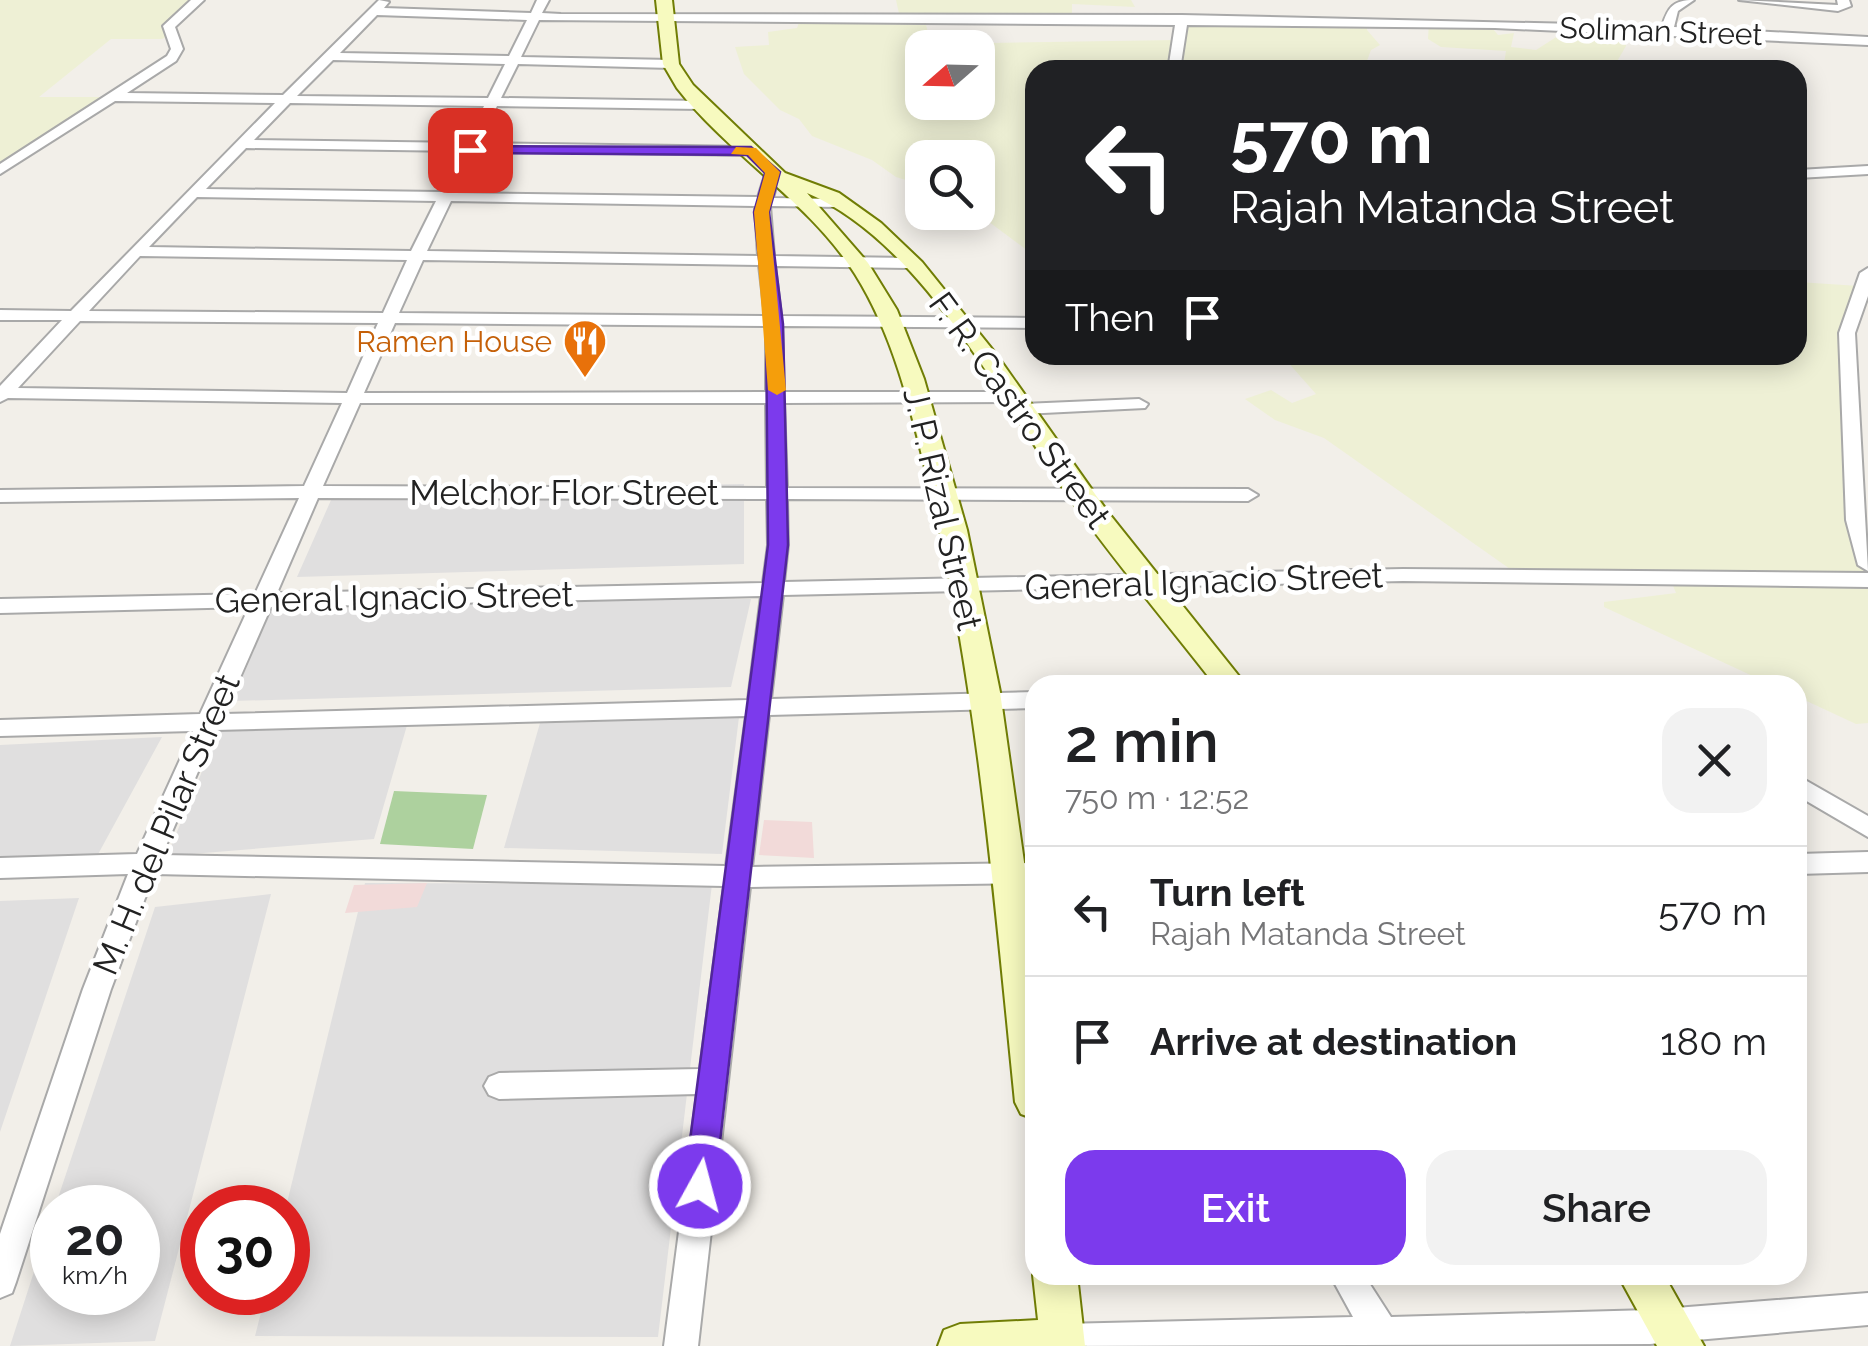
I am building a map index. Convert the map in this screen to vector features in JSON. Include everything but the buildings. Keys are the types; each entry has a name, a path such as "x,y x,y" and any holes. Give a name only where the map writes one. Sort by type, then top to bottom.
{"main road":[{"name":"J. P. Rizal Street","path":"664,9 671,64 701,105 774,174 860,265 894,324 945,493 1022,873 1025,926"},
{"name":"F. R. Castro Street","path":"774,174 806,184 839,203 908,263 965,324 1081,494 1223,675"},
{"path":"960,1346 1062,1344 1056,1285"},
{"path":"1646,1285 1677,1336"}],"street":[{"path":"2,168 172,58 177,48 169,26 198,0"},
{"name":"M. H. del Pilar Street","path":"0,1282 91,1006 145,864 417,254 543,0"},
{"path":"1349,0 1351,20"},
{"path":"1666,32 1673,9 1688,0"},
{"path":"1745,0 1838,8 1844,6 1843,0"},
{"path":"1,394 136,251 291,99 380,5"},
{"name":"Soliman Street","path":"380,5 534,17 664,9 1182,19 1351,20 1426,16 1868,41"},
{"path":"1176,60 1182,19"},
{"path":"330,56 671,64"},
{"path":"112,97 701,105"},
{"path":"244,144 751,151"},
{"path":"1807,173 1868,170"},
{"path":"682,1346 773,587 780,492 774,324 761,205 774,174"},
{"path":"194,193 761,205 839,203"},
{"path":"136,251 908,263"},
{"path":"1868,273 1847,333 1856,520 1868,565"},
{"path":"0,315 1025,323"},
{"path":"1,394 919,399 1139,404"},
{"name":"Melchor Flor Street","path":"0,496 309,492 1248,495"},
{"name":"General Ignacio Street","path":"0,606 773,587 965,588 1403,575 1868,580"},
{"path":"0,728 758,704 1025,700"},
{"path":"1807,790 1865,822"},
{"path":"1807,864 1868,862"},
{"path":"0,868 145,864 467,874 838,878 1022,873"},
{"path":"499,1086 712,1081"},
{"path":"1352,1285 1387,1340"},
{"path":"1062,1344 1677,1336 1868,1309"}],"shaded area":[{"path":"744,484 744,564 297,577 335,491"},
{"path":"751,599 731,687 232,701 275,601"},
{"path":"410,715 374,839 167,856 222,723"},
{"path":"739,717 722,854 504,848 540,723"},
{"path":"162,737 96,858 0,861 0,745"},
{"path":"764,820 812,822 814,858 759,855"},
{"path":"365,883 712,884 658,1337 255,1336 260,1315 310,1315 310,1185 291,1185"},
{"path":"427,883 417,907 345,913 354,885"},
{"path":"271,894 195,1185 180,1185 180,1245 155,1341 10,1346 30,1284 30,1315 160,1315 160,1185 62,1185 155,907"},
{"path":"79,898 0,1132 0,901"}],"green space":[{"path":"0,0 194,0 178,15 171,34 162,39 111,39 39,97 112,97 0,166"},
{"path":"896,0 1131,0 1135,7 1072,4 1072,19 900,18"},
{"path":"1182,19 1367,20 1367,30 1380,45 1371,50 1367,60 1025,60 1025,249 995,226 995,140 905,140 905,180 896,177 872,160 812,136 799,119 780,110 744,74 735,47 769,45 768,32 797,28 800,20 925,21 927,30 905,30 905,120 995,120 995,43 1175,40"},
{"path":"1429,22 1489,24 1498,35 1514,33 1511,47 1536,50 1561,34 1626,40 1626,46 1618,60 1505,60 1506,51 1441,47 1428,39"},
{"path":"1807,283 1859,286 1850,318 1862,547 1868,565 1868,723 1856,724 1807,701 1807,675 1750,675 1604,607 1604,602 1676,593 1669,576 1520,576 1324,438 1275,420 1245,399 1271,390 1292,403 1316,394 1290,365 1807,365"},
{"path":"394,791 487,795 473,849 380,844"}],"slow traffic":[{"path":"736,151 751,151 773,172 761,212 777,390"}],"place":[{"name":"Ramen House","path":"585,379"}],"route":[{"path":"470,150 751,151 773,172 761,212 774,324 778,545 700,1186"}]}
